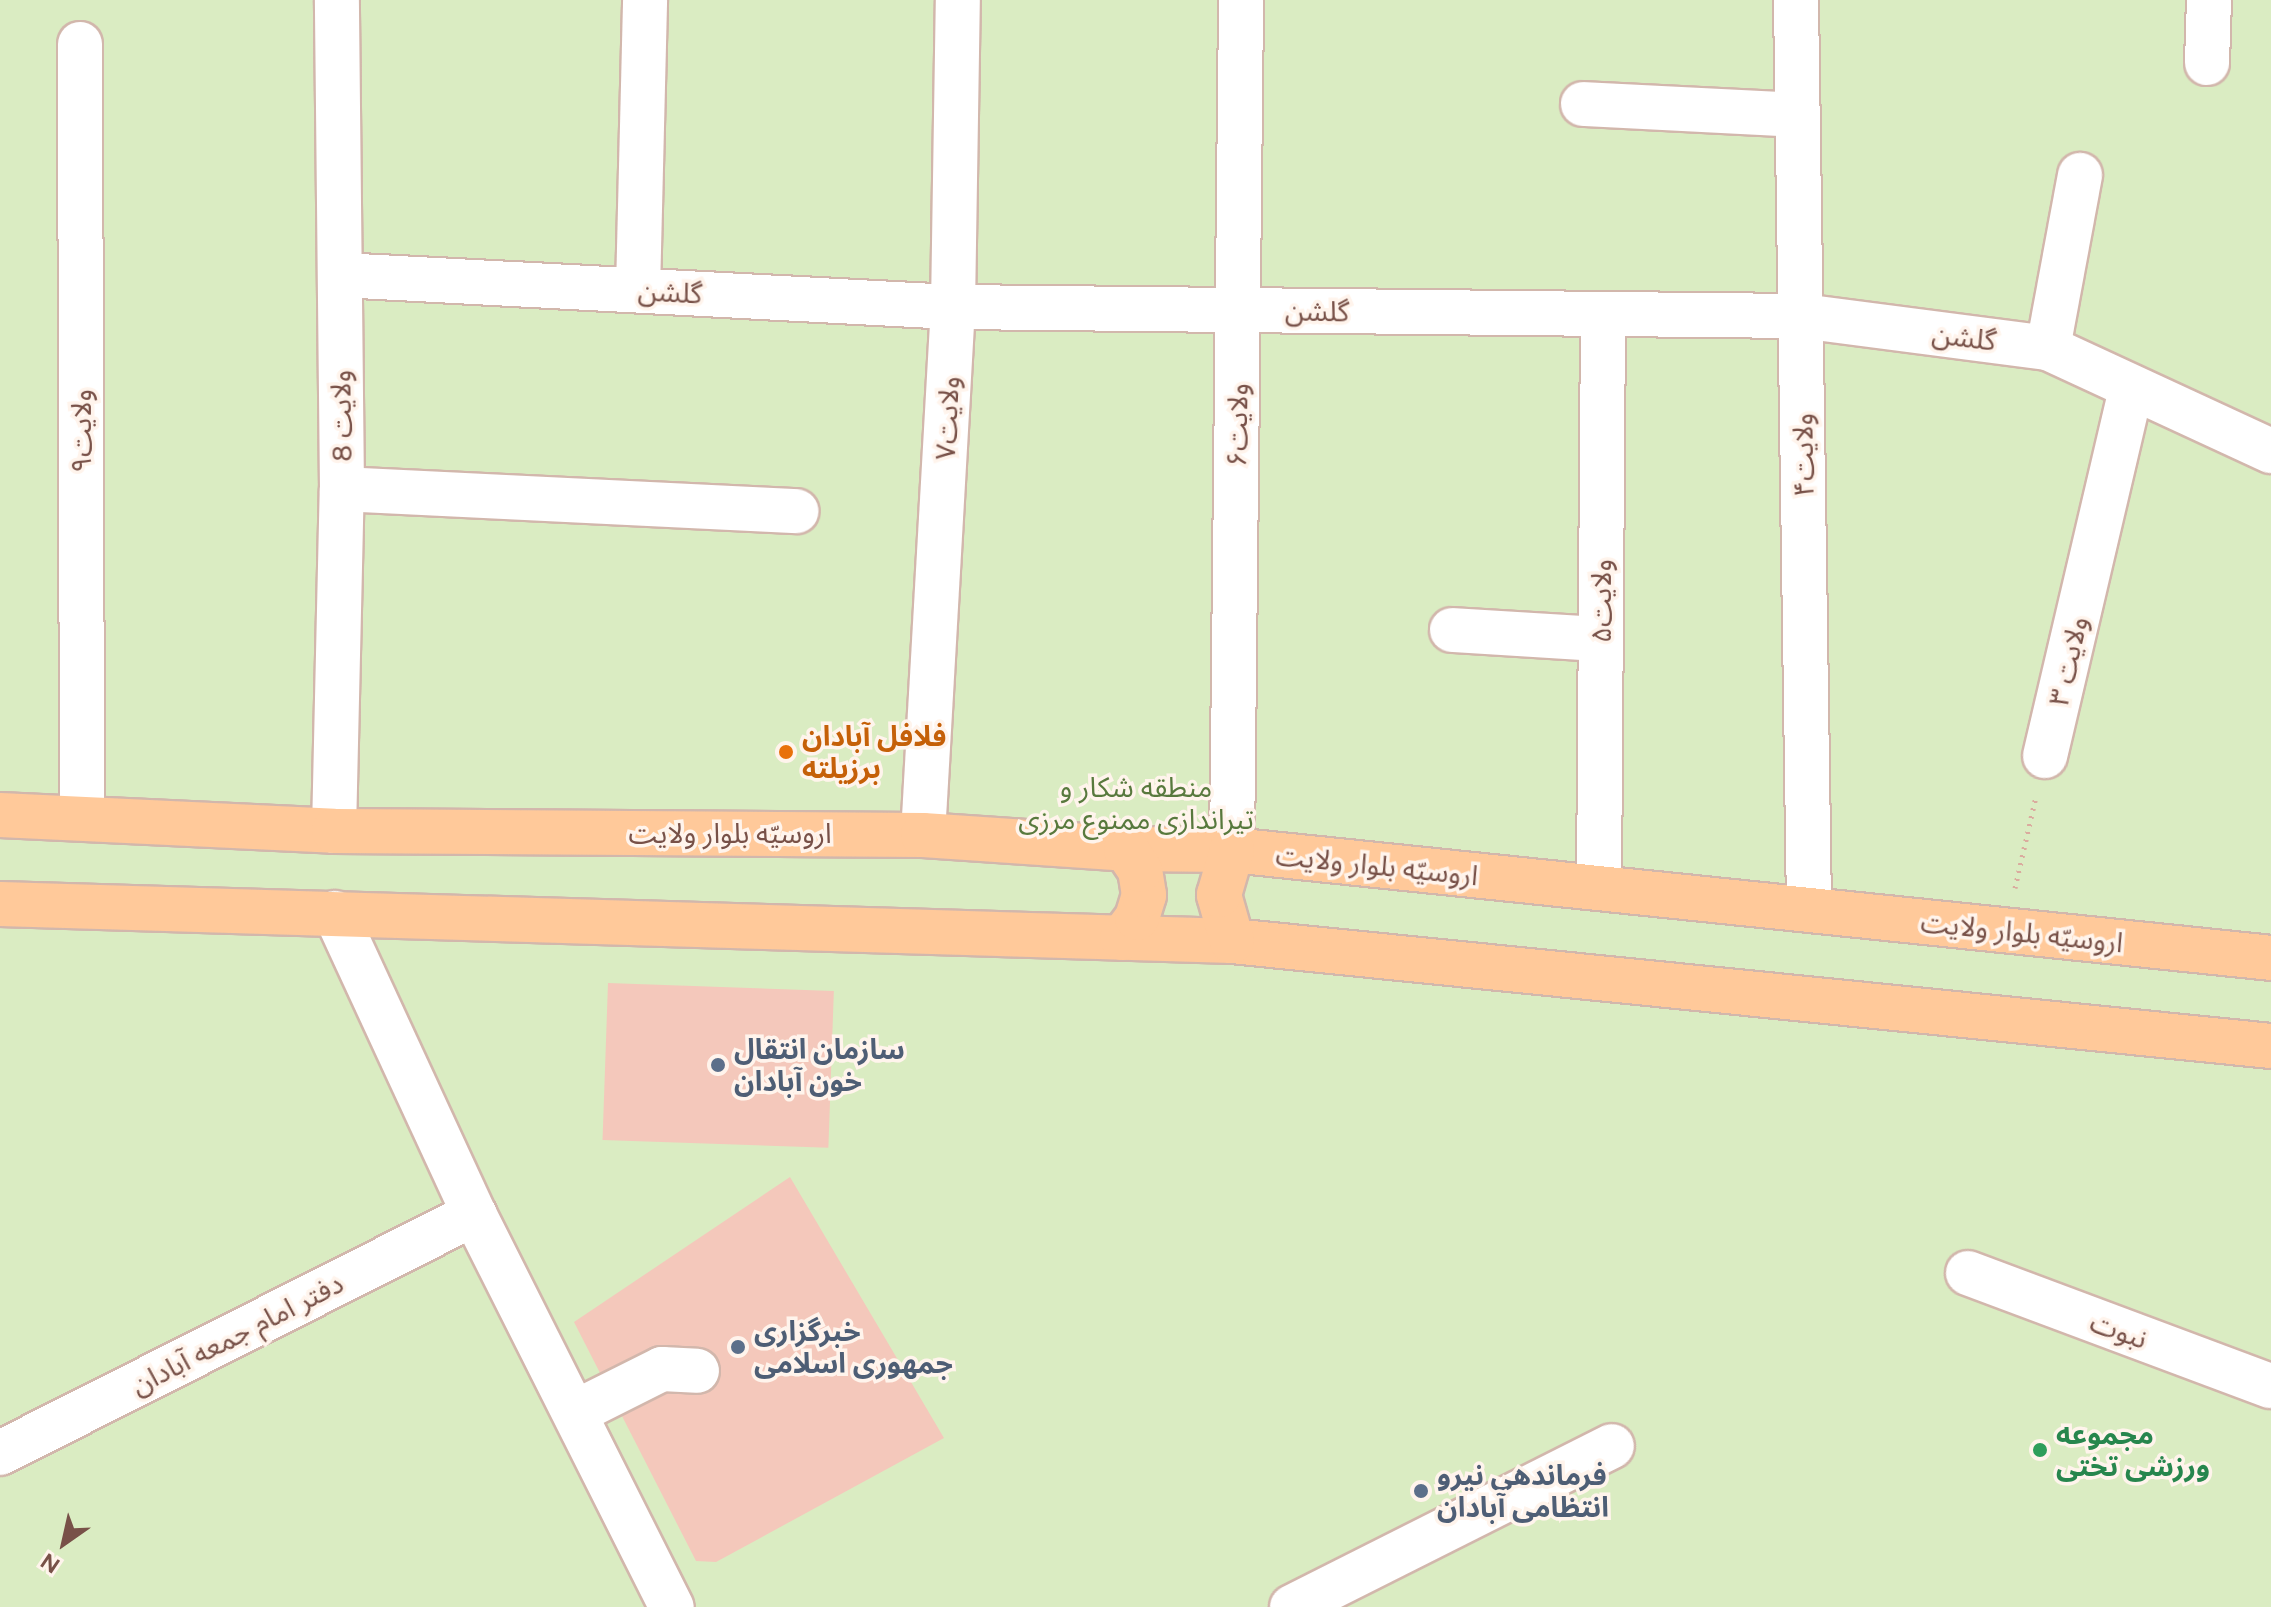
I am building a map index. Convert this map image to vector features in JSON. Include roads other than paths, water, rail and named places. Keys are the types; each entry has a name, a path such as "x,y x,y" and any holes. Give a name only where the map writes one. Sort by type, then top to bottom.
{"main road":[{"name":"اروسیّه بلوار ولایت","path":"0,815 334,831 923,835 1126,849 1232,850 2271,958"},
{"path":"1122,938 1137,918 1144,895 1140,870 1126,849"},
{"path":"1232,850 1219,895 1232,941"},
{"path":"0,904 1232,941 2271,1046"}],"street":[{"name":"ولایت 8","path":"334,831 342,489 337,0"},
{"path":"638,290 645,0"},
{"name":"ولایت۷","path":"923,835 953,307 958,0"},
{"name":"ولایت۶","path":"1232,850 1241,0"},
{"name":"ولایت۴","path":"1796,0 1809,910"},
{"path":"2207,63 2209,0"},
{"name":"ولایت۹","path":"80,44 82,817"},
{"path":"1583,104 1798,115"},
{"path":"2048,348 2080,175"},
{"name":"گلشن","path":"340,275 953,307 1801,316 2048,348 2131,390 2271,451"},
{"name":"ولایت۵","path":"1599,888 1603,314"},
{"name":"ولایت ۳","path":"2045,756 2131,390"},
{"path":"342,489 796,511"},
{"path":"1452,630 1601,639"},
{"path":"335,913 474,1214 578,1411 672,1607"},
{"name":"دفتر امام جمعه آبادان","path":"0,1453 474,1214"},
{"name":"نبوت","path":"1968,1273 2271,1386"},
{"path":"578,1411 662,1369 697,1371"},
{"path":"1292,1607 1612,1446"}],"place":[{"name":"فلافل آبادان برزیلته","path":"786,752"},
{"name":"سازمان انتقال خون آبادان","path":"718,1065"},
{"name":"خبرگزاری جمهوری اسلامی","path":"738,1347"},
{"name":"مجموعه ورزشی تختی","path":"2040,1450"},
{"name":"فرماندهی نیرو انتظامی آبادان","path":"1421,1491"}],"park label":[{"name":"منطقه شکار و تیراندازی ممنوع مرزی","path":"1136,803"}]}
